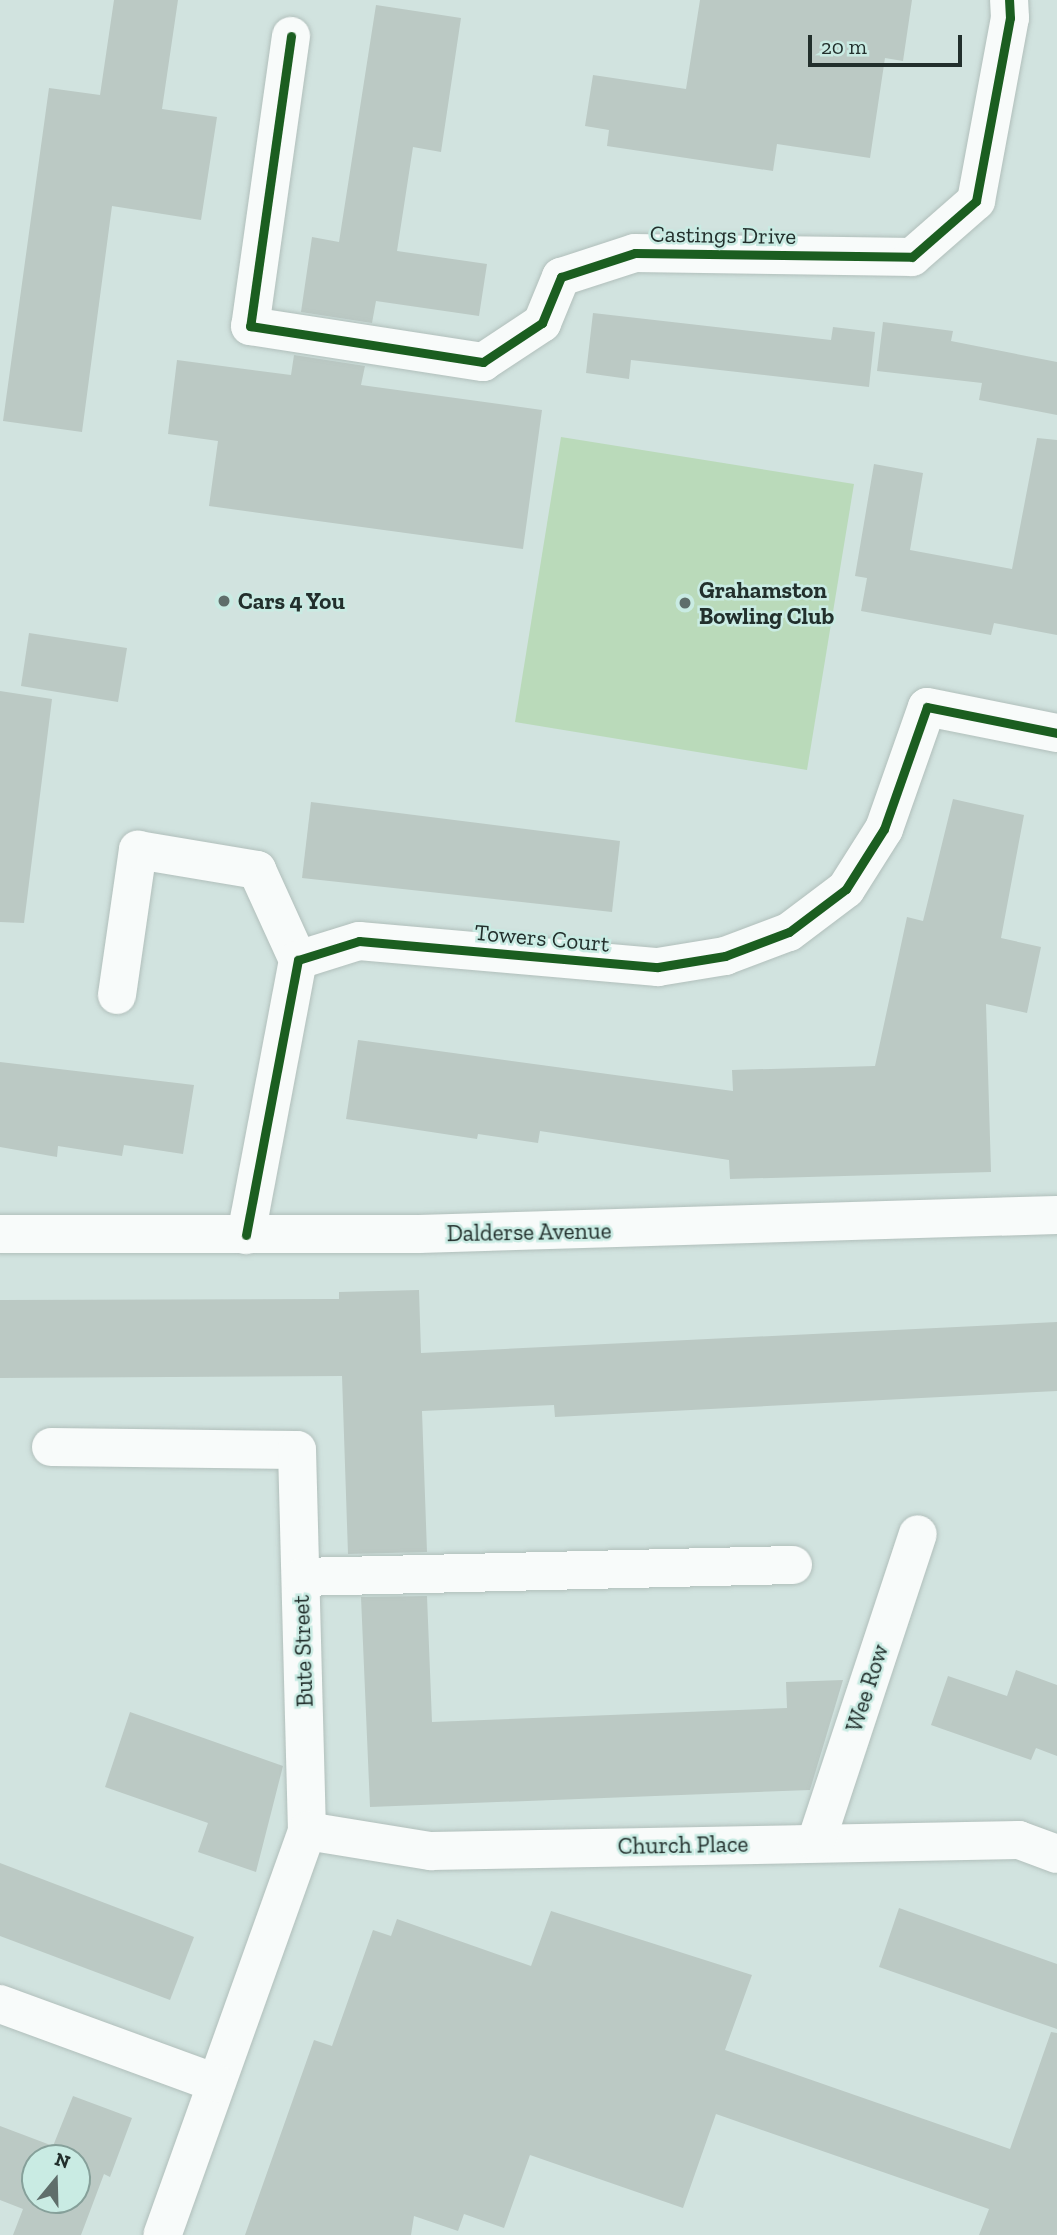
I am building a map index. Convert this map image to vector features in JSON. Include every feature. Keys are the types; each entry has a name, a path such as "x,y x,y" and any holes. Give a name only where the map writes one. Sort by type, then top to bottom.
{"street":[{"name":"Castings Drive","path":"291,36 250,326 483,362 542,323 561,276 635,253 912,257 976,201 1010,18 1009,0"},
{"name":"Towers Court","path":"298,960 359,941 657,967 726,956 789,932 846,889 884,829 927,707 1057,733"},
{"path":"117,995 138,850 257,870 298,960 246,1236"},
{"name":"Dalderse Avenue","path":"0,1234 246,1236 1057,1215"},
{"name":"Bute Street","path":"51,1447 297,1450 307,1831 162,2235"},
{"name":"Wee Row","path":"816,1842 918,1534"},
{"path":"301,1577 793,1565"},
{"name":"Church Place","path":"307,1831 431,1851 1019,1840 1057,1854"},
{"path":"0,2004 216,2083"}],"green space":[{"name":"Grahamston Bowling Club","path":"561,437 854,484 807,770 515,722"}],"building":[{"path":"114,0 178,0 162,109 217,117 201,220 112,206 82,432 3,421 49,88 100,95"},
{"path":"700,0 912,0 903,61 885,58 870,158 777,144 773,171 607,146 609,130 585,126 593,75 686,89"},
{"path":"376,5 461,18 441,152 413,147 397,251 487,264 479,316 376,301 372,323 301,312 312,237 339,242"},
{"path":"593,313 831,340 833,327 875,332 869,387 631,360 629,379 586,373"},
{"path":"883,322 953,331 951,341 1057,362 1057,415 979,400 982,383 877,371"},
{"path":"294,355 365,366 361,385 542,410 523,549 209,506 218,441 168,434 177,360 291,375"},
{"path":"1037,438 1057,440 1057,635 994,623 991,635 861,611 867,578 855,576 874,464 923,473 910,550 1012,569"},
{"path":"29,633 127,648 118,702 21,686"},
{"path":"0,691 52,699 24,923 0,922"},
{"path":"953,799 1024,815 1001,938 1041,947 1027,1013 986,1004 991,1172 730,1179 729,1160 540,1131 538,1143 478,1134 477,1139 346,1119 358,1040 733,1091 732,1070 875,1066 907,917 923,921"},
{"path":"311,802 620,841 612,912 302,878"},
{"path":"0,1062 194,1085 183,1154 124,1145 122,1156 58,1146 57,1157 0,1147"},
{"path":"419,1290 421,1353 1057,1322 1057,1391 555,1417 554,1405 422,1411 427,1552 348,1554 342,1376 0,1378 0,1300 339,1299 339,1292"},
{"path":"427,1596 432,1722 787,1708 786,1682 843,1680 810,1790 370,1807 361,1597"},
{"path":"1016,1670 1057,1685 1057,1756 1036,1748 1031,1760 931,1725 948,1676 1007,1696"},
{"path":"130,1712 283,1766 256,1872 198,1852 208,1823 105,1787"},
{"path":"0,1863 194,1937 170,2000 0,1936"},
{"path":"899,1908 1057,1964 1057,2029 879,1967"},
{"path":"551,1911 752,1975 725,2050 1010,2149 1051,2032 1057,2033 1057,2235 979,2235 989,2209 716,2114 683,2208 530,2155 504,2228 464,2214 458,2231 414,2216 411,2235 245,2235 314,2040 332,2046 373,1930 391,1936 397,1919 531,1966"},
{"path":"73,2096 132,2118 110,2177 104,2174 91,2208 91,2144 54,2144"},
{"path":"0,2126 48,2144 21,2144 21,2208 0,2200"},
{"path":"21,2214 89,2214 81,2235 13,2235"}],"cycle path":[{"path":"291,36 250,326 483,362 542,323 561,277 635,253 912,257 976,201 1010,18 1009,0"},
{"path":"246,1235 298,960 359,941 658,967 725,956 789,932 846,889 884,829 927,707 1057,733"}],"place":[{"name":"Cars 4 You","path":"224,601"},
{"name":"Grahamston Bowling Club","path":"685,603"}]}
